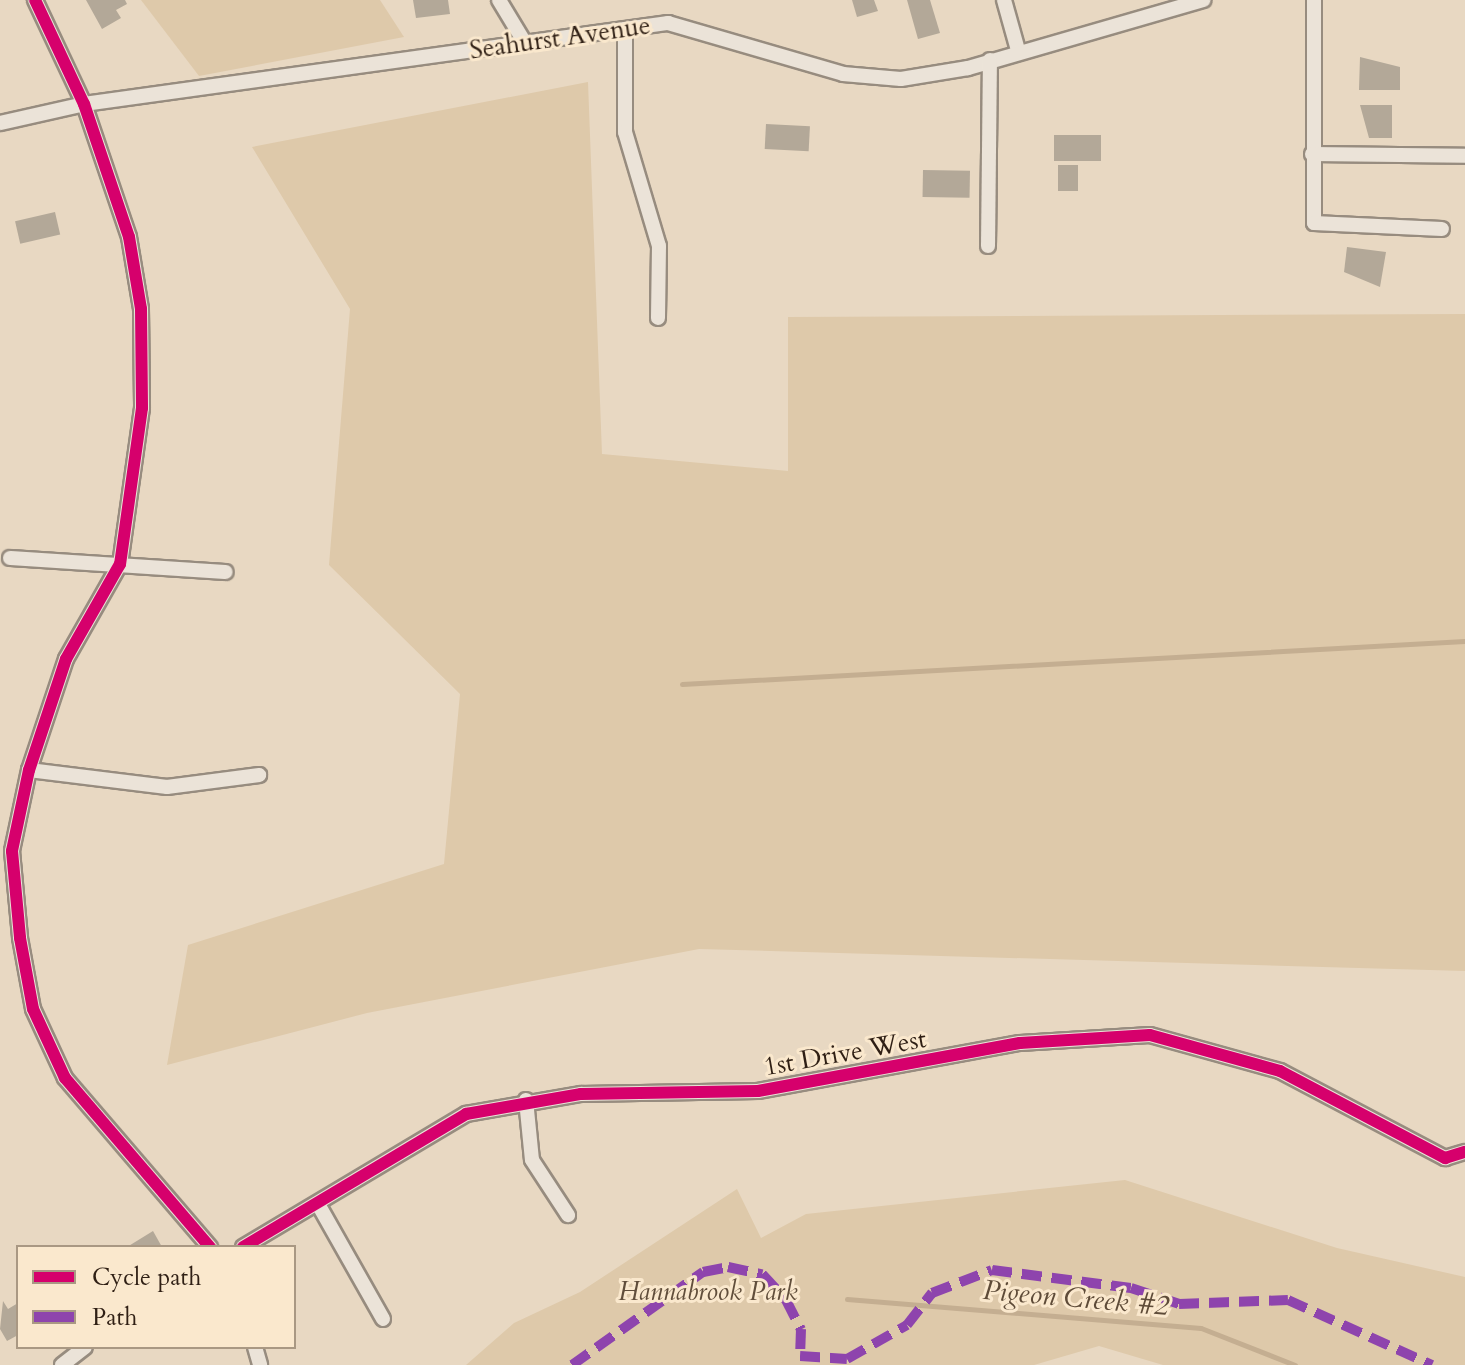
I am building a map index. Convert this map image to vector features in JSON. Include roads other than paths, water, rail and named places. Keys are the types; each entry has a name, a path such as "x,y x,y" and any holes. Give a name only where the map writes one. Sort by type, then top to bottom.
{"street":[{"path":"35,0 84,104 129,237 141,309 142,408 120,564 66,659 29,770 12,851 33,1009 65,1078 208,1245"},
{"path":"499,0 525,43"},
{"path":"1004,0 1018,50"},
{"name":"Seahurst Avenue","path":"0,123 84,104 668,23 843,74 901,79 990,60 1203,0"},
{"path":"1314,0 1314,223 1442,229"},
{"path":"625,29 625,132 659,246 658,318"},
{"path":"988,246 990,60"},
{"path":"1312,154 1465,156"},
{"path":"10,558 226,572"},
{"path":"29,770 167,787 259,775"},
{"name":"1st Drive West","path":"246,1245 454,1120 526,1100 758,1091 1020,1043 1150,1035 1280,1071 1403,1142 1445,1158 1465,1152"},
{"path":"526,1100 532,1160 568,1215"},
{"path":"318,1204 383,1319"},
{"path":"62,1365 82,1349"}],"waterway":[{"path":"682,684 1465,641"},
{"name":"Pigeon Creek #2","path":"847,1299 1201,1328 1295,1365"}],"park label":[{"name":"Hannabrook Park","path":"708,1292"}]}
